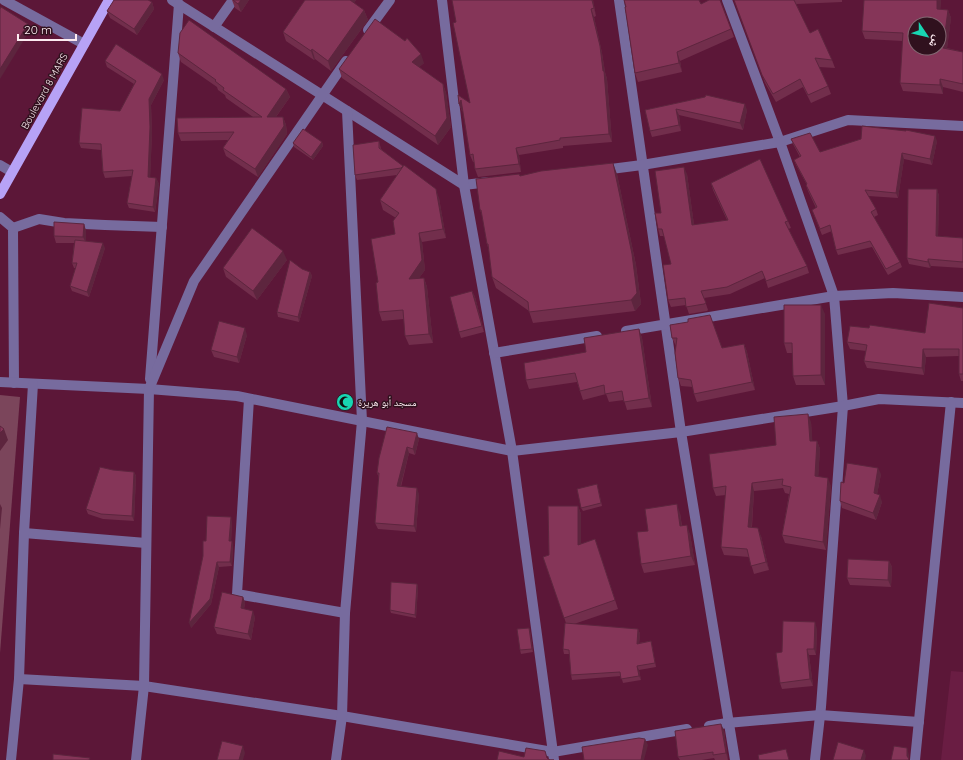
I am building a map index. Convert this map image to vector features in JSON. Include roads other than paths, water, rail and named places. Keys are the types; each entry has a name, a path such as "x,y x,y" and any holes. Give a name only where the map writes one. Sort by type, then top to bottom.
{"main road":[{"name":"Boulevard 8 MARS","path":"0,194 109,0"}],"street":[{"path":"4,0 84,44"},
{"path":"214,27 233,0"},
{"path":"363,38 390,0"},
{"path":"442,0 464,185 512,451 554,756"},
{"path":"619,0 681,432 734,760"},
{"path":"727,0 780,142 834,296 843,406 820,715 815,760"},
{"path":"136,760 144,686 149,389 162,227 175,2 464,185 502,181"},
{"path":"149,389 194,281 354,51"},
{"path":"336,760 342,716 345,613 362,421 347,111"},
{"path":"596,170 642,165 780,142 848,120 963,126"},
{"path":"0,165 12,172"},
{"path":"0,217 13,228 14,383"},
{"path":"13,228 39,219 64,223 162,227"},
{"path":"494,353 834,296 893,293 963,297"},
{"path":"0,382 149,389 237,396 512,451 681,432 843,406 880,398 963,403"},
{"path":"11,760 18,679 24,533 33,384"},
{"path":"249,398 237,594 345,613"},
{"path":"915,760 951,402"},
{"path":"24,533 146,543"},
{"path":"18,679 144,686 342,716 554,756 728,723 820,715 919,722"}],"place":[{"name":"مسجد أبو هريرة","path":"345,402"}]}
